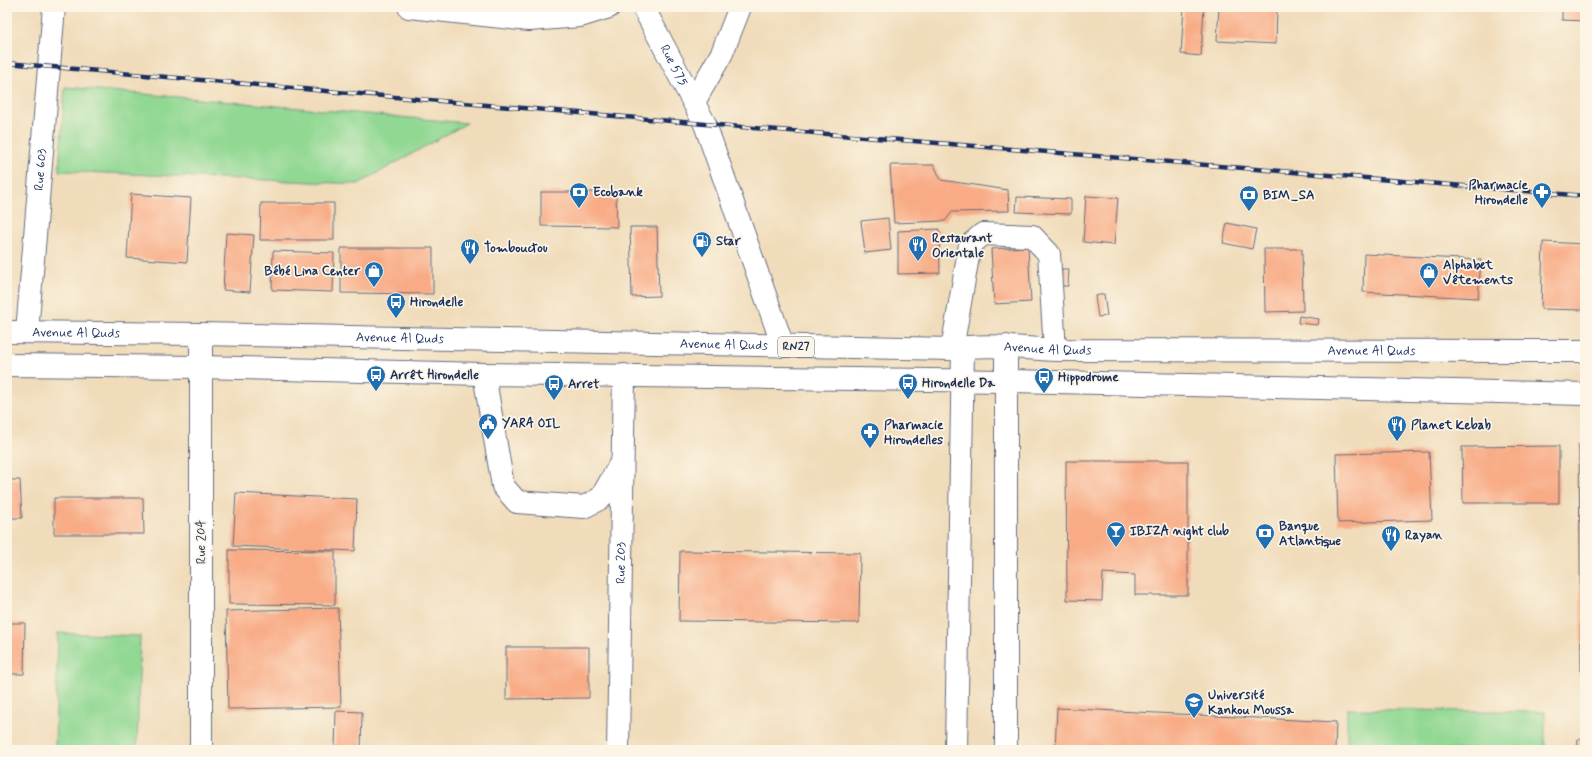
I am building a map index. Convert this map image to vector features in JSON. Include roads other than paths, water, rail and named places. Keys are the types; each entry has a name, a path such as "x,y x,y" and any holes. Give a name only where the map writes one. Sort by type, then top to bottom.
{"main road":[{"name":"Rue 603","path":"17,332 54,7"},
{"path":"409,7 529,20 580,16 610,7"},
{"name":"Rue 575","path":"643,7 705,124 783,346"},
{"path":"694,102 722,53 740,7"},
{"path":"956,750 962,380 957,348 970,245 982,234 1032,236 1049,254 1055,350"},
{"name":"Avenue Al Quds","path":"17,332 200,334 783,346 957,348 1006,346 1055,350 1585,351"},
{"name":"Rue 204","path":"200,334 201,750"},
{"path":"1006,346 1006,750"},
{"path":"7,365 201,367 484,374 962,380 1585,394"},
{"path":"484,374 504,486 517,502 584,508 601,498 622,462"},
{"name":"Rue 203","path":"618,750 624,375"}],"railway":[{"path":"7,63 705,124 1585,196"}],"place":[{"name":"Ecobank","path":"579,209"},
{"name":"Pharmacie Hirondelle","path":"1542,209"},
{"name":"BIM_SA","path":"1249,212"},
{"name":"Star","path":"702,258"},
{"name":"Restaurant Orientale","path":"918,262"},
{"name":"Tombouctou","path":"470,265"},
{"name":"Bébé Lina Center","path":"374,288"},
{"name":"Alphabet Vêtements","path":"1429,289"},
{"name":"Hirondelle","path":"396,319"},
{"name":"Arrêt Hirondelle","path":"376,392"},
{"name":"Hippodrome","path":"1044,394"},
{"name":"Hirondelle Da","path":"908,400"},
{"name":"Arret","path":"554,401"},
{"name":"YARA OIL","path":"488,440"},
{"name":"Planet Kebab","path":"1397,442"},
{"name":"Pharmacie Hirondelles","path":"870,449"},
{"name":"IBIZA night club","path":"1116,548"},
{"name":"Banque Atlantique","path":"1265,550"},
{"name":"Rayan","path":"1391,552"},
{"name":"Université Kankou Moussa","path":"1194,719"}]}
